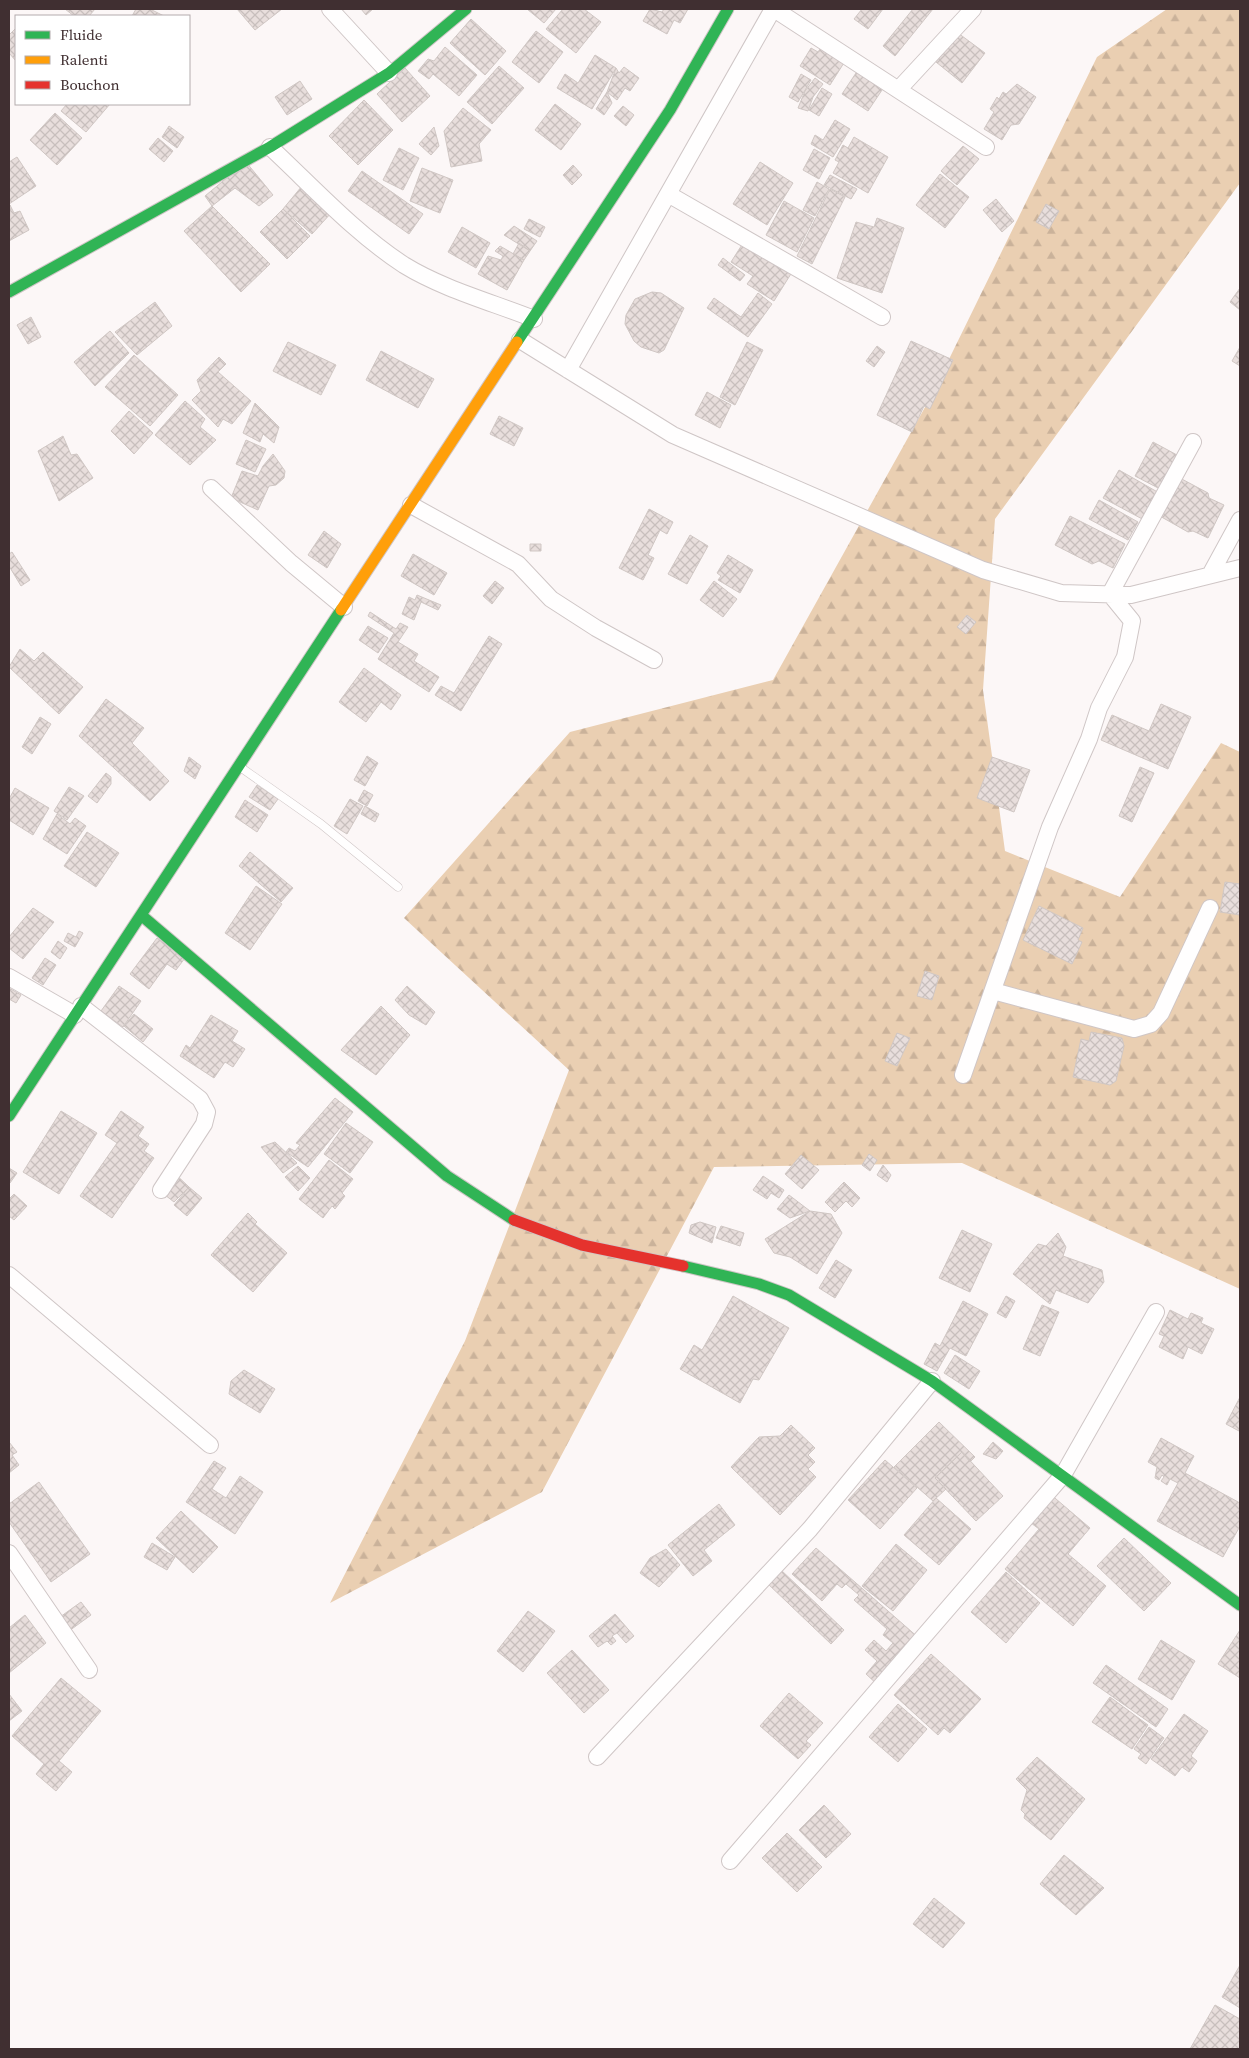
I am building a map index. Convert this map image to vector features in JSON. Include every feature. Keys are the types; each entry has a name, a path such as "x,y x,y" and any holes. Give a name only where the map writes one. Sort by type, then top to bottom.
{"main road":[{"path":"9,292 270,147 390,73 466,9"},
{"path":"9,1116 670,110 728,9"},
{"path":"141,915 402,1139 448,1176 514,1220 582,1245 660,1260 759,1284 789,1295 932,1381 1240,1605"}],"street":[{"path":"330,9 390,73"},
{"path":"568,370 774,9 986,147"},
{"path":"898,90 973,9"},
{"path":"270,147 352,224 405,265 437,282 534,319"},
{"path":"668,194 882,316"},
{"path":"520,340 673,434 983,570 1062,592 1131,595 1240,568"},
{"path":"1110,594 1193,442"},
{"path":"211,488 292,563 344,607"},
{"path":"411,505 518,564 551,599 596,628 654,660"},
{"path":"1210,575 1240,520"},
{"path":"963,1075 1050,828 1089,739 1099,708 1125,657 1132,621 1110,594"},
{"path":"992,991 1134,1029 1151,1024 1161,1012 1210,908"},
{"path":"9,977 78,1011 200,1099 207,1112 204,1124 161,1190"},
{"path":"9,1275 210,1445"},
{"path":"730,1861 1063,1475 1156,1312"},
{"path":"597,1757 810,1529 932,1381"},
{"path":"9,1553 89,1670"}],"lane":[{"path":"239,766 321,824 398,887"}],"green space":[{"path":"1167,9 1240,9 1240,183 995,519 983,690 1005,851 1120,897 1221,743 1240,752 1240,1289 962,1163 714,1167 542,1492 330,1603 465,1341 569,1070 404,918 570,732 773,680 929,400 1097,57"}],"building":[{"path":"65,9 95,9 90,15 73,15"},
{"path":"136,9 150,9 162,15 133,15"},
{"path":"237,9 282,9 255,30"},
{"path":"361,9 373,9 366,15"},
{"path":"527,9 556,9 544,23"},
{"path":"563,9 584,9 601,22 576,53 546,29"},
{"path":"650,9 662,12 664,9 688,9 680,23 674,20 667,34 643,21"},
{"path":"862,9 883,9 868,29 854,19"},
{"path":"913,9 933,9 895,56 883,46"},
{"path":"471,19 506,51 485,75 450,43"},
{"path":"15,29 15,60 9,53 9,35"},
{"path":"536,31 563,52 539,83 512,62"},
{"path":"958,33 985,53 962,83 936,62"},
{"path":"824,43 847,58 830,85 800,66 811,48 818,52"},
{"path":"445,47 477,75 459,96 433,74 429,79 418,71 428,59 434,61"},
{"path":"595,55 616,68 592,109 557,88 565,74 578,83"},
{"path":"499,66 524,88 492,124 467,102"},
{"path":"624,67 639,78 630,91 625,88 617,100 607,92 616,68 619,73"},
{"path":"860,67 886,84 868,111 842,94"},
{"path":"405,68 430,96 402,122 377,94"},
{"path":"801,74 811,80 798,102 789,97"},
{"path":"815,78 823,84 813,97 808,111 798,108 805,91"},
{"path":"300,81 312,99 287,115 275,97"},
{"path":"1017,84 1036,97 1019,124 1011,125 1002,140 984,129 994,112 990,109 997,97 999,99 1003,92 1006,94"},
{"path":"822,88 832,94 819,116 809,110"},
{"path":"607,92 612,103 604,115 596,109"},
{"path":"364,100 393,130 358,165 329,136"},
{"path":"555,104 581,124 561,150 535,130"},
{"path":"66,105 109,105 86,132 61,111"},
{"path":"623,106 634,115 626,126 614,116"},
{"path":"463,108 491,130 479,144 482,161 451,167 444,131"},
{"path":"55,113 82,138 57,165 30,140"},
{"path":"835,120 850,129 833,157 811,144 815,135 823,140"},
{"path":"169,126 184,137 177,148 162,137"},
{"path":"434,127 439,146 431,155 419,144"},
{"path":"854,137 888,157 868,193 833,173 839,162 835,160 843,145 848,148"},
{"path":"158,138 173,151 164,162 149,149"},
{"path":"963,146 979,159 957,185 941,171"},
{"path":"399,148 419,158 403,190 383,180"},
{"path":"814,149 830,158 819,179 803,170"},
{"path":"17,157 36,186 9,204 9,162"},
{"path":"246,162 273,195 259,206 235,188 212,206 205,196"},
{"path":"760,162 793,183 767,225 733,204"},
{"path":"573,165 582,175 572,185 563,175"},
{"path":"422,168 453,180 440,213 410,201"},
{"path":"362,171 423,214 409,234 348,191"},
{"path":"940,174 969,197 945,228 916,205"},
{"path":"830,175 857,189 851,199 824,185"},
{"path":"817,182 829,189 815,216 803,210"},
{"path":"302,186 332,212 312,234 283,209"},
{"path":"830,189 845,197 812,264 797,256"},
{"path":"996,199 1014,221 1002,232 983,210"},
{"path":"784,201 814,218 797,252 766,235"},
{"path":"1046,204 1059,211 1049,229 1036,222"},
{"path":"10,205 14,213 20,211 29,230 9,241"},
{"path":"212,206 270,264 241,292 184,231"},
{"path":"283,209 310,236 287,259 260,232"},
{"path":"877,218 904,228 882,293 837,278 856,222 874,227"},
{"path":"529,219 545,227 540,237 524,229"},
{"path":"514,226 537,241 530,251 504,235"},
{"path":"462,227 490,243 476,268 448,252"},
{"path":"745,240 794,269 774,301 747,284 753,276 731,262"},
{"path":"519,243 530,251 524,260 513,254"},
{"path":"500,246 524,260 507,290 478,274 488,256 501,260 503,256 495,251"},
{"path":"723,258 745,275 740,281 718,265"},
{"path":"1240,288 1240,310 1230,302"},
{"path":"652,292 661,293 684,308 664,350 659,353 641,347 634,341 625,324 626,315 635,299"},
{"path":"758,293 772,304 748,337 707,308 714,298 741,317"},
{"path":"155,302 172,326 137,355 115,332"},
{"path":"31,317 41,337 28,344 17,325"},
{"path":"110,331 129,353 95,386 74,362"},
{"path":"911,341 953,360 930,409 924,406 912,432 877,415"},
{"path":"288,342 336,365 321,395 273,371"},
{"path":"747,342 763,350 735,405 720,397"},
{"path":"877,346 885,352 874,367 866,361"},
{"path":"1240,347 1240,366 1232,361"},
{"path":"381,351 434,379 418,408 366,380"},
{"path":"134,355 178,395 150,426 105,387"},
{"path":"219,357 226,364 218,372 251,401 232,424 223,419 218,427 192,400 201,391 197,380"},
{"path":"707,392 731,405 720,428 695,415"},
{"path":"185,401 205,419 200,427 216,440 190,465 155,435"},
{"path":"255,403 279,427 274,443 263,434 260,442 243,433"},
{"path":"129,411 153,433 134,454 111,431"},
{"path":"499,416 523,428 514,446 490,434"},
{"path":"63,436 71,455 77,454 93,478 59,501 38,451"},
{"path":"246,440 266,449 255,472 236,464"},
{"path":"1153,442 1177,455 1162,490 1135,476"},
{"path":"273,454 285,471 284,478 276,485 269,486 258,510 231,498 242,471 258,476 263,466"},
{"path":"1119,470 1161,494 1146,521 1103,498"},
{"path":"1178,477 1208,493 1209,498 1224,505 1208,538 1193,531 1188,532 1158,515"},
{"path":"1099,500 1138,522 1128,540 1089,519"},
{"path":"649,509 673,522 667,534 660,530 648,555 654,558 643,580 619,568"},
{"path":"1070,516 1125,544 1113,568 1099,561 1092,564 1055,545"},
{"path":"324,531 341,544 327,568 308,555"},
{"path":"690,535 708,546 687,584 668,574"},
{"path":"530,544 541,544 541,551 530,551"},
{"path":"12,552 30,580 21,586 9,566 9,554"},
{"path":"413,554 447,573 434,595 401,576"},
{"path":"728,555 753,570 740,593 718,580 721,576 717,573"},
{"path":"495,581 504,588 492,604 483,596"},
{"path":"714,581 737,599 723,617 700,600"},
{"path":"417,595 441,605 438,610 421,602 414,620 402,614 409,597 415,600"},
{"path":"370,612 396,629 400,623 408,627 398,642 418,654 414,661 439,677 429,692 378,659 394,633 368,616"},
{"path":"967,615 976,622 966,634 957,627"},
{"path":"368,626 388,638 378,653 359,640"},
{"path":"489,636 502,644 461,711 435,695 441,686 454,693"},
{"path":"20,649 34,661 43,652 83,687 59,714 9,667"},
{"path":"364,668 401,695 391,710 381,702 366,722 339,702"},
{"path":"106,699 144,728 132,743 169,781 150,801 79,736"},
{"path":"1161,704 1191,717 1168,769 1101,740 1112,715 1149,731"},
{"path":"40,717 51,724 32,754 22,747"},
{"path":"367,756 378,763 365,786 354,780"},
{"path":"189,757 201,766 195,779 184,771"},
{"path":"992,757 1030,770 1014,812 977,798"},
{"path":"1140,767 1154,773 1132,822 1119,816"},
{"path":"106,773 111,777 111,784 97,803 88,796"},
{"path":"257,785 278,799 270,810 249,797"},
{"path":"69,787 84,796 67,820 54,811"},
{"path":"15,788 49,808 33,835 9,820 9,799"},
{"path":"364,790 373,795 367,806 358,801"},
{"path":"350,799 363,806 347,834 334,826"},
{"path":"245,800 268,815 257,832 235,817"},
{"path":"365,806 379,814 375,822 361,814"},
{"path":"57,814 70,824 75,818 86,826 67,854 43,839"},
{"path":"87,832 119,853 96,887 64,866"},
{"path":"250,852 293,888 281,902 239,866"},
{"path":"1225,882 1240,884 1240,915 1220,912"},
{"path":"256,886 282,904 250,950 225,933"},
{"path":"1039,906 1083,928 1078,940 1082,942 1072,964 1023,940"},
{"path":"33,908 54,922 23,959 9,948 9,937"},
{"path":"79,931 83,933 75,947 64,941 68,933 76,937"},
{"path":"157,938 185,958 176,970 167,964 149,989 130,974"},
{"path":"58,941 67,948 60,959 51,952"},
{"path":"45,958 56,965 43,985 32,978"},
{"path":"925,971 939,976 932,1000 917,996"},
{"path":"119,986 141,1001 123,1027 101,1011"},
{"path":"407,986 435,1012 426,1025 409,1015 395,1000"},
{"path":"9,988 21,995 16,1003 9,999"},
{"path":"381,1006 410,1035 376,1075 341,1050"},
{"path":"134,1014 153,1029 143,1042 124,1026"},
{"path":"211,1015 238,1031 232,1041 245,1049 233,1067 225,1062 214,1078 180,1056 186,1045 190,1048"},
{"path":"1091,1032 1122,1038 1124,1046 1116,1081 1110,1085 1073,1077 1081,1039 1089,1041"},
{"path":"897,1033 910,1038 897,1066 885,1061"},
{"path":"335,1098 353,1112 308,1167 286,1152 289,1148 295,1151 300,1145 296,1143"},
{"path":"61,1111 97,1133 59,1194 23,1172"},
{"path":"121,1111 144,1127 138,1136 149,1144 144,1151 154,1158 112,1218 80,1196 117,1143 105,1135"},
{"path":"346,1123 373,1142 350,1173 324,1154"},
{"path":"275,1142 297,1163 283,1173 261,1147"},
{"path":"869,1154 877,1160 870,1171 862,1165"},
{"path":"801,1155 819,1170 802,1189 785,1174"},
{"path":"329,1160 353,1179 342,1193 345,1196 335,1209 332,1206 323,1218 299,1199"},
{"path":"883,1165 891,1175 887,1182 877,1175"},
{"path":"298,1166 310,1178 298,1191 285,1177"},
{"path":"9,1168 17,1173 10,1183 9,1182"},
{"path":"170,1169 189,1187 174,1202 156,1188"},
{"path":"763,1176 784,1190 779,1198 771,1193 767,1199 753,1190"},
{"path":"844,1182 860,1198 852,1207 846,1201 835,1212 825,1202"},
{"path":"189,1187 202,1198 187,1216 174,1205"},
{"path":"14,1194 27,1206 14,1220 9,1216 9,1199"},
{"path":"789,1195 810,1211 790,1218 777,1209"},
{"path":"810,1211 831,1214 842,1233 817,1274 790,1257 774,1253 765,1239"},
{"path":"248,1213 257,1222 255,1224 287,1253 253,1292 211,1255"},
{"path":"700,1222 716,1227 712,1243 689,1233 691,1225"},
{"path":"721,1226 744,1233 740,1246 716,1238"},
{"path":"962,1230 992,1244 970,1292 939,1278"},
{"path":"1058,1233 1066,1247 1063,1256 1102,1270 1104,1282 1088,1303 1056,1290 1050,1304 1013,1274 1038,1244 1046,1246"},
{"path":"836,1260 852,1270 835,1298 819,1288"},
{"path":"733,1296 789,1328 759,1380 753,1379 740,1403 680,1369 694,1345 702,1350"},
{"path":"1006,1296 1015,1301 1006,1318 997,1313"},
{"path":"963,1301 988,1314 966,1356 950,1348 937,1371 924,1364 935,1343 940,1346"},
{"path":"1042,1305 1059,1312 1040,1356 1023,1349"},
{"path":"1170,1310 1188,1319 1191,1313 1203,1318 1201,1323 1214,1329 1202,1354 1188,1347 1183,1359 1159,1347 1164,1336 1159,1334"},
{"path":"955,1355 980,1371 969,1389 944,1373"},
{"path":"244,1370 275,1389 260,1413 229,1394 231,1381"},
{"path":"1240,1397 1240,1427 1239,1431 1226,1424"},
{"path":"939,1422 975,1457 970,1462 962,1452 935,1478 946,1489 933,1501 894,1467"},
{"path":"791,1425 815,1448 808,1455 815,1462 808,1469 816,1477 780,1515 731,1467 759,1437 780,1436"},
{"path":"1161,1438 1194,1456 1185,1473 1240,1503 1240,1526 1223,1557 1157,1521 1178,1483 1170,1479 1167,1485 1161,1481 1164,1477 1162,1475 1159,1480 1155,1478 1157,1467 1148,1462"},
{"path":"9,1442 17,1452 12,1455 19,1465 9,1473"},
{"path":"993,1442 1003,1451 996,1459 983,1454"},
{"path":"962,1452 1003,1496 976,1521 935,1478"},
{"path":"885,1460 917,1488 880,1529 848,1500"},
{"path":"214,1461 226,1468 212,1489 226,1498 240,1476 263,1492 235,1534 186,1502"},
{"path":"39,1482 90,1554 51,1582 9,1522 9,1504"},
{"path":"1049,1493 1090,1528 1068,1554 1106,1586 1073,1626 1005,1569 1039,1529 1027,1520"},
{"path":"936,1498 971,1529 939,1565 904,1535"},
{"path":"719,1504 735,1525 704,1550 712,1561 693,1576 668,1545"},
{"path":"181,1511 218,1547 193,1573 156,1538"},
{"path":"1124,1538 1171,1583 1144,1611 1097,1566"},
{"path":"152,1543 175,1557 167,1570 144,1557"},
{"path":"896,1544 927,1570 893,1611 862,1586"},
{"path":"816,1548 920,1639 879,1686 866,1674 877,1661 865,1650 874,1640 886,1651 893,1643 883,1635 887,1629 854,1600 859,1595 846,1584 842,1588 837,1584 822,1601 792,1574"},
{"path":"666,1549 680,1565 659,1587 640,1573 650,1558"},
{"path":"780,1569 844,1630 831,1644 767,1583"},
{"path":"1006,1572 1040,1603 1006,1643 971,1612"},
{"path":"81,1602 91,1615 69,1631 60,1617"},
{"path":"528,1611 555,1631 523,1672 497,1651"},
{"path":"615,1614 634,1636 626,1643 617,1633 612,1636 616,1641 611,1645 607,1641 598,1647 589,1636"},
{"path":"25,1615 46,1643 9,1673 9,1628"},
{"path":"1240,1630 1240,1678 1218,1664"},
{"path":"1161,1640 1195,1661 1172,1700 1138,1679"},
{"path":"572,1650 609,1690 584,1713 547,1673"},
{"path":"931,1654 981,1699 950,1733 944,1728 938,1735 894,1695"},
{"path":"1106,1665 1168,1709 1156,1727 1093,1683"},
{"path":"61,1678 101,1711 59,1761 72,1772 56,1791 36,1774 44,1764 12,1736"},
{"path":"789,1693 823,1723 806,1741 811,1745 798,1759 760,1726"},
{"path":"9,1694 22,1711 9,1721"},
{"path":"1110,1697 1148,1725 1132,1749 1092,1722"},
{"path":"898,1704 927,1729 898,1762 869,1737"},
{"path":"1184,1714 1208,1731 1191,1756 1197,1761 1189,1772 1182,1767 1175,1776 1151,1759"},
{"path":"1149,1727 1164,1738 1146,1764 1138,1758 1141,1754 1134,1749"},
{"path":"1037,1757 1085,1799 1051,1840 1024,1818 1025,1814 1021,1810 1027,1790 1016,1779"},
{"path":"824,1805 851,1834 826,1858 799,1830"},
{"path":"787,1833 822,1867 797,1892 762,1858"},
{"path":"1064,1855 1104,1888 1076,1915 1040,1884"},
{"path":"934,1898 965,1923 943,1948 913,1924"},
{"path":"1240,1965 1240,2008 1222,1997"},
{"path":"1215,2005 1240,2019 1240,2049 1190,2049"}],"traffic: fast":[{"path":"9,292 270,147 389,73 466,9"},
{"path":"517,342 670,110 728,9"},
{"path":"9,1116 341,610"},
{"path":"141,915 447,1176 514,1220"},
{"path":"683,1266 759,1284 789,1295 932,1381 1240,1605"}],"traffic: slow":[{"path":"341,610 517,342"}],"traffic: jam":[{"path":"514,1220 582,1245 683,1266"}]}
